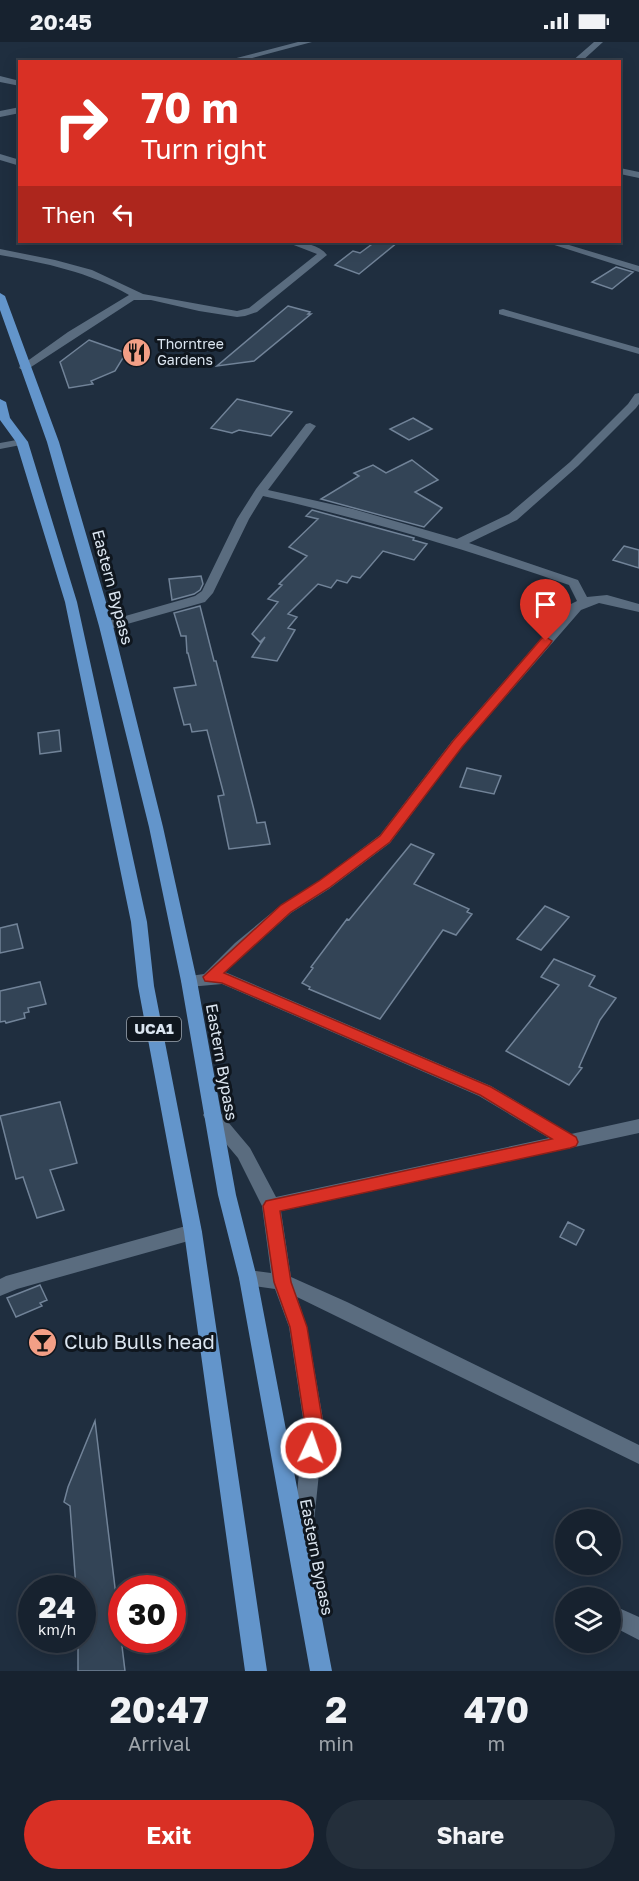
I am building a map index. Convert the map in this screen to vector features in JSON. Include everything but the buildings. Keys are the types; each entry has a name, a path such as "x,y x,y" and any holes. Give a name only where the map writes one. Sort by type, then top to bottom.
{"main road":[{"name":"Eastern Bypass","path":"0,296 53,442 106,626 156,826 189,981 227,1195 248,1278 299,1565 321,1671"},
{"name":"UCA1","path":"0,402 4,418 22,442 71,602 139,922 146,986 193,1232 256,1671"}],"street":[{"path":"233,60 308,42"},
{"path":"576,60 599,42"},
{"path":"0,79 18,84"},
{"path":"0,114 18,110"},
{"path":"0,157 18,162"},
{"path":"621,171 639,175"},
{"path":"0,252 59,262 111,280 139,296 237,314 253,310 322,255 320,252 294,243"},
{"path":"553,243 639,269"},
{"path":"24,367 123,301 139,296"},
{"path":"503,312 639,351"},
{"path":"458,543 513,517 574,464 637,404"},
{"path":"106,626 200,599 207,593 243,519 260,492 310,426"},
{"path":"0,446 22,442"},
{"path":"260,492 349,512 458,543 574,583 583,601"},
{"path":"210,977 286,909 324,885 385,839 457,744 576,607 583,601 596,598 612,599 639,608"},
{"path":"189,981 210,977 223,978 485,1091 570,1142"},
{"path":"211,1114 244,1154 272,1206 282,1282 298,1327 314,1425 299,1565"},
{"path":"272,1206 639,1126"},
{"path":"0,1288 13,1282 193,1232"},
{"path":"248,1278 282,1282 340,1308 639,1455"},
{"path":"621,1619 639,1629"}],"place":[{"name":"Thorntree Gardens","path":"136,352"},
{"name":"Club Bulls head","path":"43,1342"}],"route":[{"path":"311,1448 314,1425 298,1327 282,1282 272,1206 570,1142 485,1091 223,978 210,977 286,909 324,885 385,839 457,744 546,641"}]}
